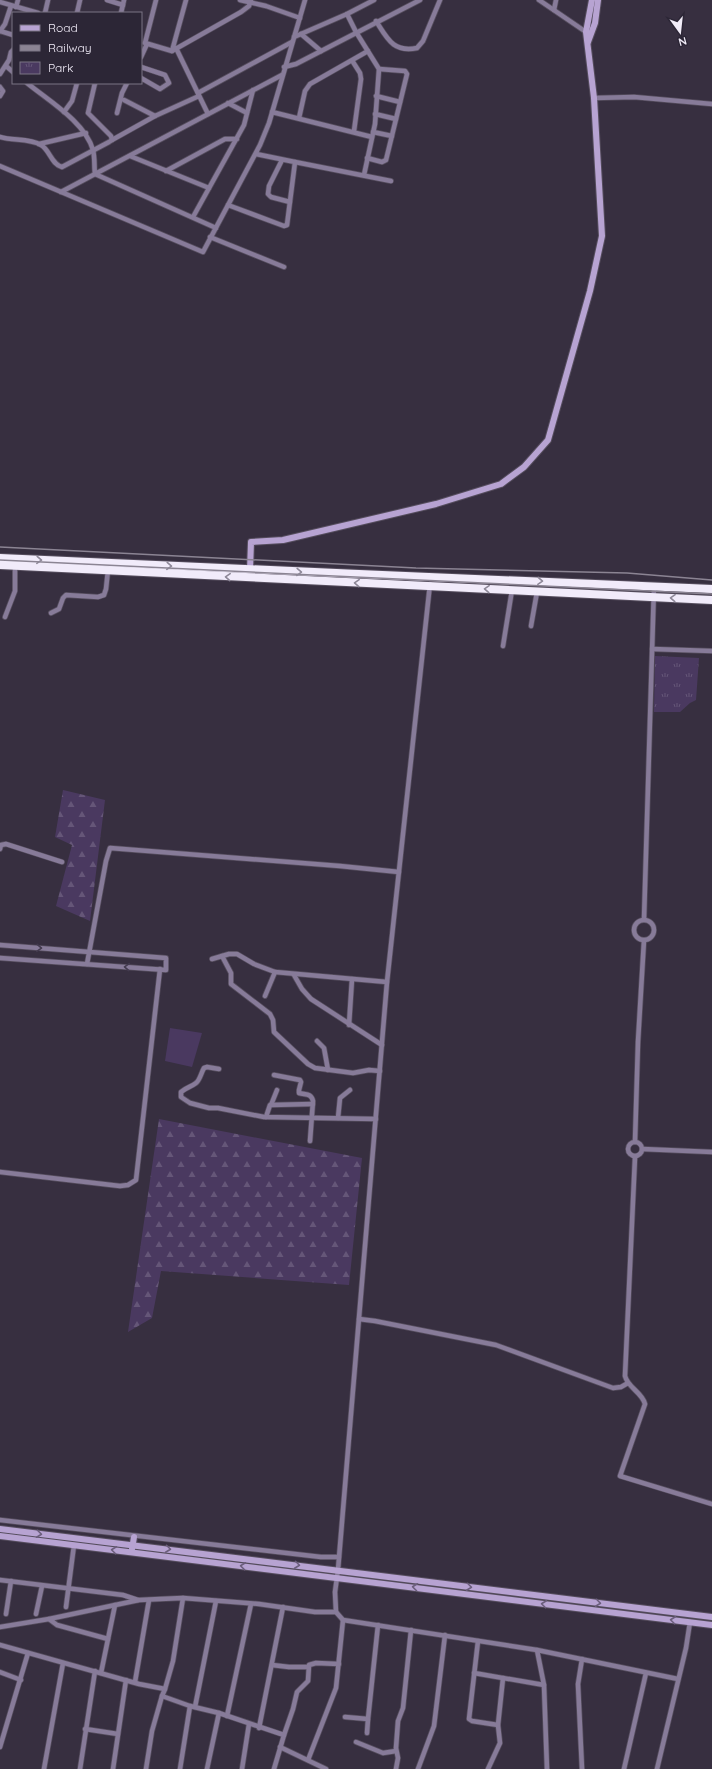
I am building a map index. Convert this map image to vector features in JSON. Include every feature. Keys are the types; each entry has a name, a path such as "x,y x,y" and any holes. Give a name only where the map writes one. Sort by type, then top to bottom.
{"highway":[{"path":"0,558 712,589"},
{"path":"0,565 712,600"}],"street":[{"path":"12,35 0,31 5,24 13,6 18,0"},
{"path":"44,12 48,0"},
{"path":"77,12 80,0"},
{"path":"107,0 124,3"},
{"path":"156,0 144,43 174,49 246,9 250,1"},
{"path":"186,0 174,49 208,114"},
{"path":"240,0 250,1 300,18"},
{"path":"0,166 203,252 256,154 272,112 284,67 306,0"},
{"path":"294,37 347,14 374,0"},
{"path":"284,67 292,66 376,21 420,0"},
{"path":"376,21 393,46 400,48 417,48 423,41 440,0"},
{"path":"539,0 586,32"},
{"path":"554,10 556,0"},
{"path":"250,570 251,542 283,540 436,504 501,484 524,467 548,440 558,411 602,242 602,212 594,98 586,32 592,0"},
{"path":"588,44 595,23 598,0"},
{"path":"0,2 34,12"},
{"path":"347,14 356,32 379,69 373,135 364,174"},
{"path":"301,34 321,51"},
{"path":"39,144 45,148 56,164 62,167 155,116 198,95 292,42"},
{"path":"0,74 6,66 12,51"},
{"path":"299,118 305,91 310,84 368,51"},
{"path":"353,62 360,73 361,79 354,131"},
{"path":"6,66 12,71"},
{"path":"142,67 165,75 169,83 160,89 142,79"},
{"path":"367,158 386,162 407,72 379,69"},
{"path":"61,192 282,75"},
{"path":"28,84 64,112 86,133 93,151 95,174"},
{"path":"64,112 72,101 77,84"},
{"path":"96,84 88,110 88,115 111,136 112,140"},
{"path":"117,113 122,93 126,84"},
{"path":"0,87 3,91 0,96"},
{"path":"193,217 237,139 253,90"},
{"path":"376,96 400,102"},
{"path":"594,98 634,97 712,104"},
{"path":"124,100 155,116"},
{"path":"228,104 247,112"},
{"path":"272,112 373,135 392,136"},
{"path":"375,114 396,119"},
{"path":"0,137 39,144 86,133"},
{"path":"166,171 225,139 237,139"},
{"path":"256,154 364,174 391,181"},
{"path":"130,156 209,188"},
{"path":"282,160 269,186 268,194 271,197 290,202"},
{"path":"228,205 284,226 287,225 295,162"},
{"path":"95,174 216,228"},
{"path":"210,237 284,267"},
{"path":"6,617 15,591 15,566"},
{"path":"51,613 60,609 63,598 66,595 98,597 104,595 108,570"},
{"path":"431,576 387,982 338,1578 335,1592 336,1612 343,1620 537,1650 678,1679"},
{"path":"644,920 654,586"},
{"path":"503,646 512,590"},
{"path":"531,626 537,592"},
{"path":"652,649 712,651"},
{"path":"0,839 3,844 62,862"},
{"path":"0,849 3,844"},
{"path":"87,964 106,861 110,848 399,872"},
{"path":"644,920 651,922 654,930 651,937 644,940 637,937 634,930 636,923 644,920"},
{"path":"635,1142 638,1042 644,940"},
{"path":"0,945 166,958 166,970 0,958"},
{"path":"212,959 237,954 254,964 275,972 294,975 387,982"},
{"path":"222,956 231,973 231,984 270,1014 273,1020 273,1030 276,1035 311,1066 353,1073 369,1070 380,1071"},
{"path":"0,1172 120,1186 128,1185 136,1180 160,969"},
{"path":"265,996 270,988 275,972"},
{"path":"294,975 309,997 349,1025 382,1045"},
{"path":"349,1025 352,979"},
{"path":"317,1041 324,1048 328,1070"},
{"path":"219,1069 204,1068 198,1081 181,1092 182,1098 190,1103 209,1108 218,1108 266,1117 376,1119"},
{"path":"274,1075 287,1076 301,1080 299,1093 310,1095 313,1104 310,1141"},
{"path":"266,1117 268,1108 271,1105 277,1090"},
{"path":"338,1118 340,1098 350,1090"},
{"path":"271,1105 313,1104"},
{"path":"635,1142 640,1144 642,1149 640,1155 635,1157"},
{"path":"635,1142 630,1144 627,1149 630,1155 635,1157"},
{"path":"642,1149 712,1152"},
{"path":"635,1157 625,1376 628,1383 642,1397 644,1404 620,1476 712,1504"},
{"path":"359,1319 496,1345 613,1388 621,1387 628,1383"},
{"path":"0,1520 133,1541 338,1570 712,1617"},
{"path":"3,1533 133,1541 321,1557 339,1557"},
{"path":"3,1533 74,1545 712,1625"},
{"path":"132,1552 133,1541"},
{"path":"66,1607 74,1545"},
{"path":"0,1580 123,1595 139,1600"},
{"path":"6,1614 11,1581"},
{"path":"36,1614 42,1586"},
{"path":"0,1627 49,1619 139,1600 183,1598 283,1607 315,1612 336,1612"},
{"path":"146,1769 150,1742 173,1661 183,1598"},
{"path":"135,1682 149,1600"},
{"path":"180,1769 216,1602"},
{"path":"228,1716 251,1604"},
{"path":"101,1673 115,1605"},
{"path":"259,1728 283,1607"},
{"path":"49,1619 58,1625 108,1638"},
{"path":"308,1760 336,1688 343,1620"},
{"path":"658,1769 686,1648 690,1622"},
{"path":"367,1733 378,1625"},
{"path":"396,1769 398,1758 396,1751 398,1721 403,1708 411,1630"},
{"path":"418,1769 434,1726 445,1635"},
{"path":"478,1641 470,1720 498,1725"},
{"path":"0,1645 126,1680 165,1689"},
{"path":"537,1650 544,1685 547,1769"},
{"path":"0,1747 28,1653"},
{"path":"582,1659 578,1684 582,1769"},
{"path":"44,1769 63,1663"},
{"path":"272,1665 308,1667 312,1663 338,1664"},
{"path":"274,1769 297,1692 308,1681 308,1667"},
{"path":"80,1769 95,1671"},
{"path":"0,1672 21,1680"},
{"path":"474,1673 544,1685"},
{"path":"624,1769 646,1673"},
{"path":"488,1769 500,1743 498,1725 503,1678"},
{"path":"113,1769 126,1680"},
{"path":"162,1696 284,1735"},
{"path":"207,1769 219,1713"},
{"path":"344,1717 368,1719"},
{"path":"242,1769 249,1724"},
{"path":"85,1729 118,1734"},
{"path":"356,1742 383,1753 396,1751"},
{"path":"280,1747 325,1769"}],"green space":[{"path":"655,656 699,658 696,700 680,712 654,712"},
{"path":"63,790 105,800 90,921 56,906 72,845 55,837"},
{"path":"170,1028 202,1033 192,1067 165,1061"},
{"path":"159,1119 362,1158 349,1285 161,1271 152,1318 128,1332"}],"railway":[{"path":"0,547 416,568 627,573 712,580"},
{"path":"0,560 712,594"}]}
